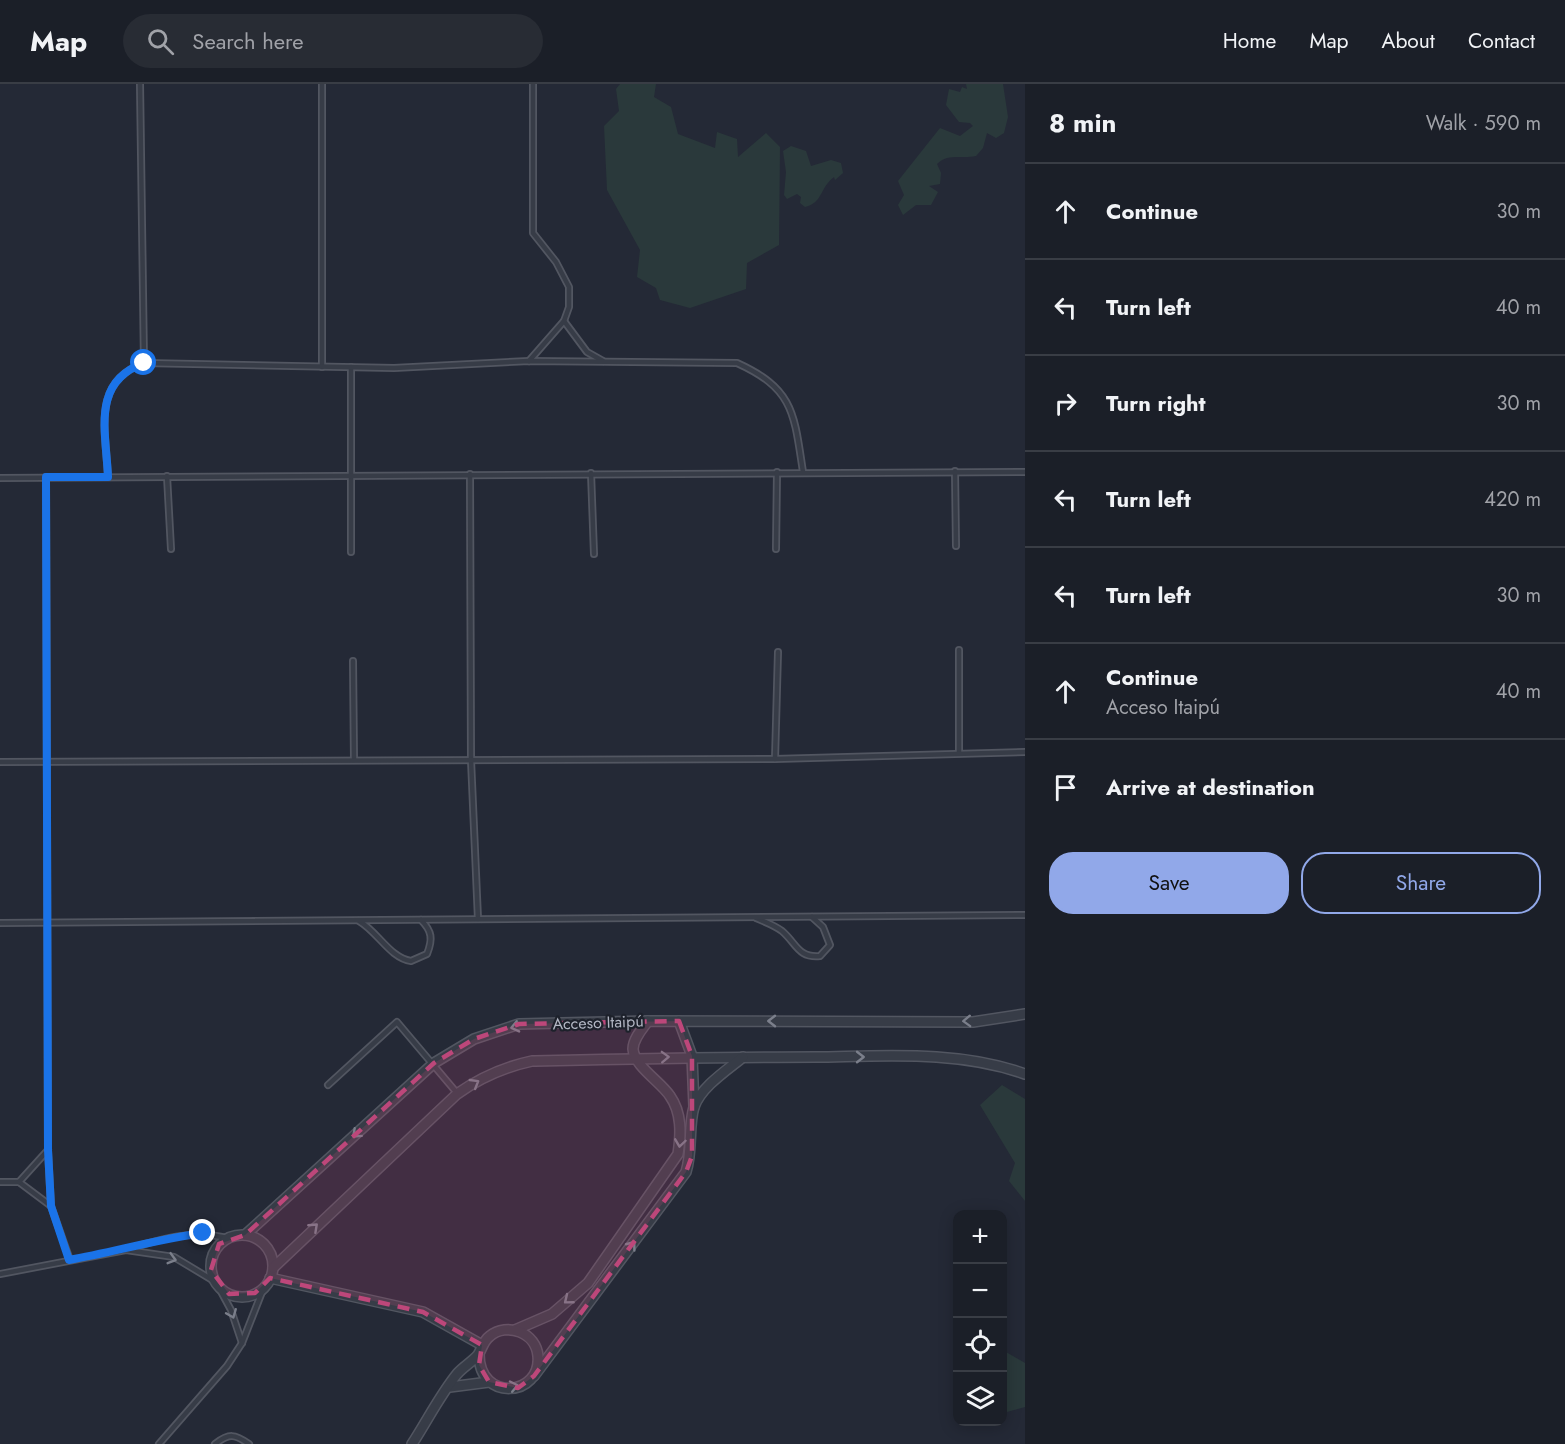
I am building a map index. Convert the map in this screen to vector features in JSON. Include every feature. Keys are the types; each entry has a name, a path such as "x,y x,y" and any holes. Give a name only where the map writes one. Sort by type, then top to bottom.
{"street":[{"name":"Acceso Itaipú","path":"245,1235 434,1063 474,1039 519,1024 648,1021 973,1022 1025,1014"},
{"path":"412,1444 460,1371 496,1332 515,1330 552,1314 588,1283 678,1154 681,1133 677,1110 670,1096 636,1058 633,1050 634,1041 648,1021"},
{"path":"450,1386 489,1382 507,1389 527,1383 687,1172 692,1156 694,1107 692,1056 679,1021"},
{"path":"273,1268 457,1094 506,1067 524,1063 692,1056 923,1056 969,1061 1025,1074"},
{"path":"694,1107 721,1075 743,1057"},
{"path":"245,1235 265,1245 271,1255 273,1268 264,1287 244,1296 229,1294 216,1283 211,1260 219,1244 228,1238 245,1235"},
{"path":"270,1278 423,1312 480,1350"},
{"path":"515,1330 524,1333 536,1348 539,1357 534,1376"},
{"path":"480,1350 479,1365 489,1382"}],"lane":[{"path":"140,84 144,363"},
{"path":"322,84 322,367"},
{"path":"529,361 564,321 569,306 569,287 556,262 533,232 533,84"},
{"path":"564,321 587,352 604,362"},
{"path":"108,477 107,394 115,380 128,369 144,363 351,368 529,361 737,363 763,375 780,390 788,405 803,472"},
{"path":"351,368 351,552"},
{"path":"955,471 957,546"},
{"path":"776,549 777,472"},
{"path":"0,478 1025,472"},
{"path":"591,473 594,554"},
{"path":"470,474 471,760 478,919"},
{"path":"167,476 171,549"},
{"path":"46,477 48,1150 51,1206 69,1260"},
{"path":"959,650 959,753"},
{"path":"775,759 778,652"},
{"path":"353,661 354,760"},
{"path":"0,762 775,759 1025,752"},
{"path":"0,923 1025,915"},
{"path":"753,917 783,932 800,953 808,957 820,956 830,945 823,927 812,917"},
{"path":"357,920 370,927 399,957 411,961 427,954 432,939 428,927 420,919"},
{"path":"328,1084 397,1022 434,1063 457,1094"},
{"path":"19,1182 48,1150"},
{"path":"0,1182 19,1182 51,1206"},
{"path":"0,1274 126,1250 164,1238 203,1233 228,1238"},
{"path":"126,1250 174,1257 216,1283 231,1310 242,1343"},
{"path":"159,1444 227,1366 242,1343 264,1287"},
{"path":"215,1444 230,1435 237,1435 249,1444"}],"highlighted area":[{"path":"679,1021 692,1056 692,1156 686,1172 534,1376 518,1388 489,1382 479,1365 482,1345 423,1312 270,1278 255,1293 229,1294 211,1270 219,1244 245,1235 434,1063 474,1039 519,1024"}],"shaded area":[{"path":"620,84 656,84 654,97 671,107 678,134 715,148 717,132 737,139 738,157 766,133 780,147 779,245 747,263 746,289 690,308 660,300 656,288 637,277 640,250 607,190 604,126 619,111 616,89"},
{"path":"966,84 1003,84 1008,117 1004,133 996,138 987,133 983,148 976,156 950,157 937,164 941,173 940,184 929,186 938,192 931,205 916,205 903,215 898,205 904,195 898,181 940,128 960,136 973,126 970,123 959,122 946,105 949,89 960,92 962,87 967,89"},
{"path":"791,146 806,151 811,166 831,160 841,163 843,173 835,180 834,177 829,181 815,202 805,207 800,203 801,197 797,194 787,199 784,195 786,172 783,151"},
{"path":"1002,1085 1025,1099 1025,1201 1009,1181 1015,1163 980,1105"},
{"path":"1007,1353 1025,1363 1025,1407 1007,1412"}],"route":[{"path":"144,363 128,369 115,380 107,394 108,477 46,477 48,1150 51,1206 69,1260 126,1250 164,1238 203,1233"}]}
